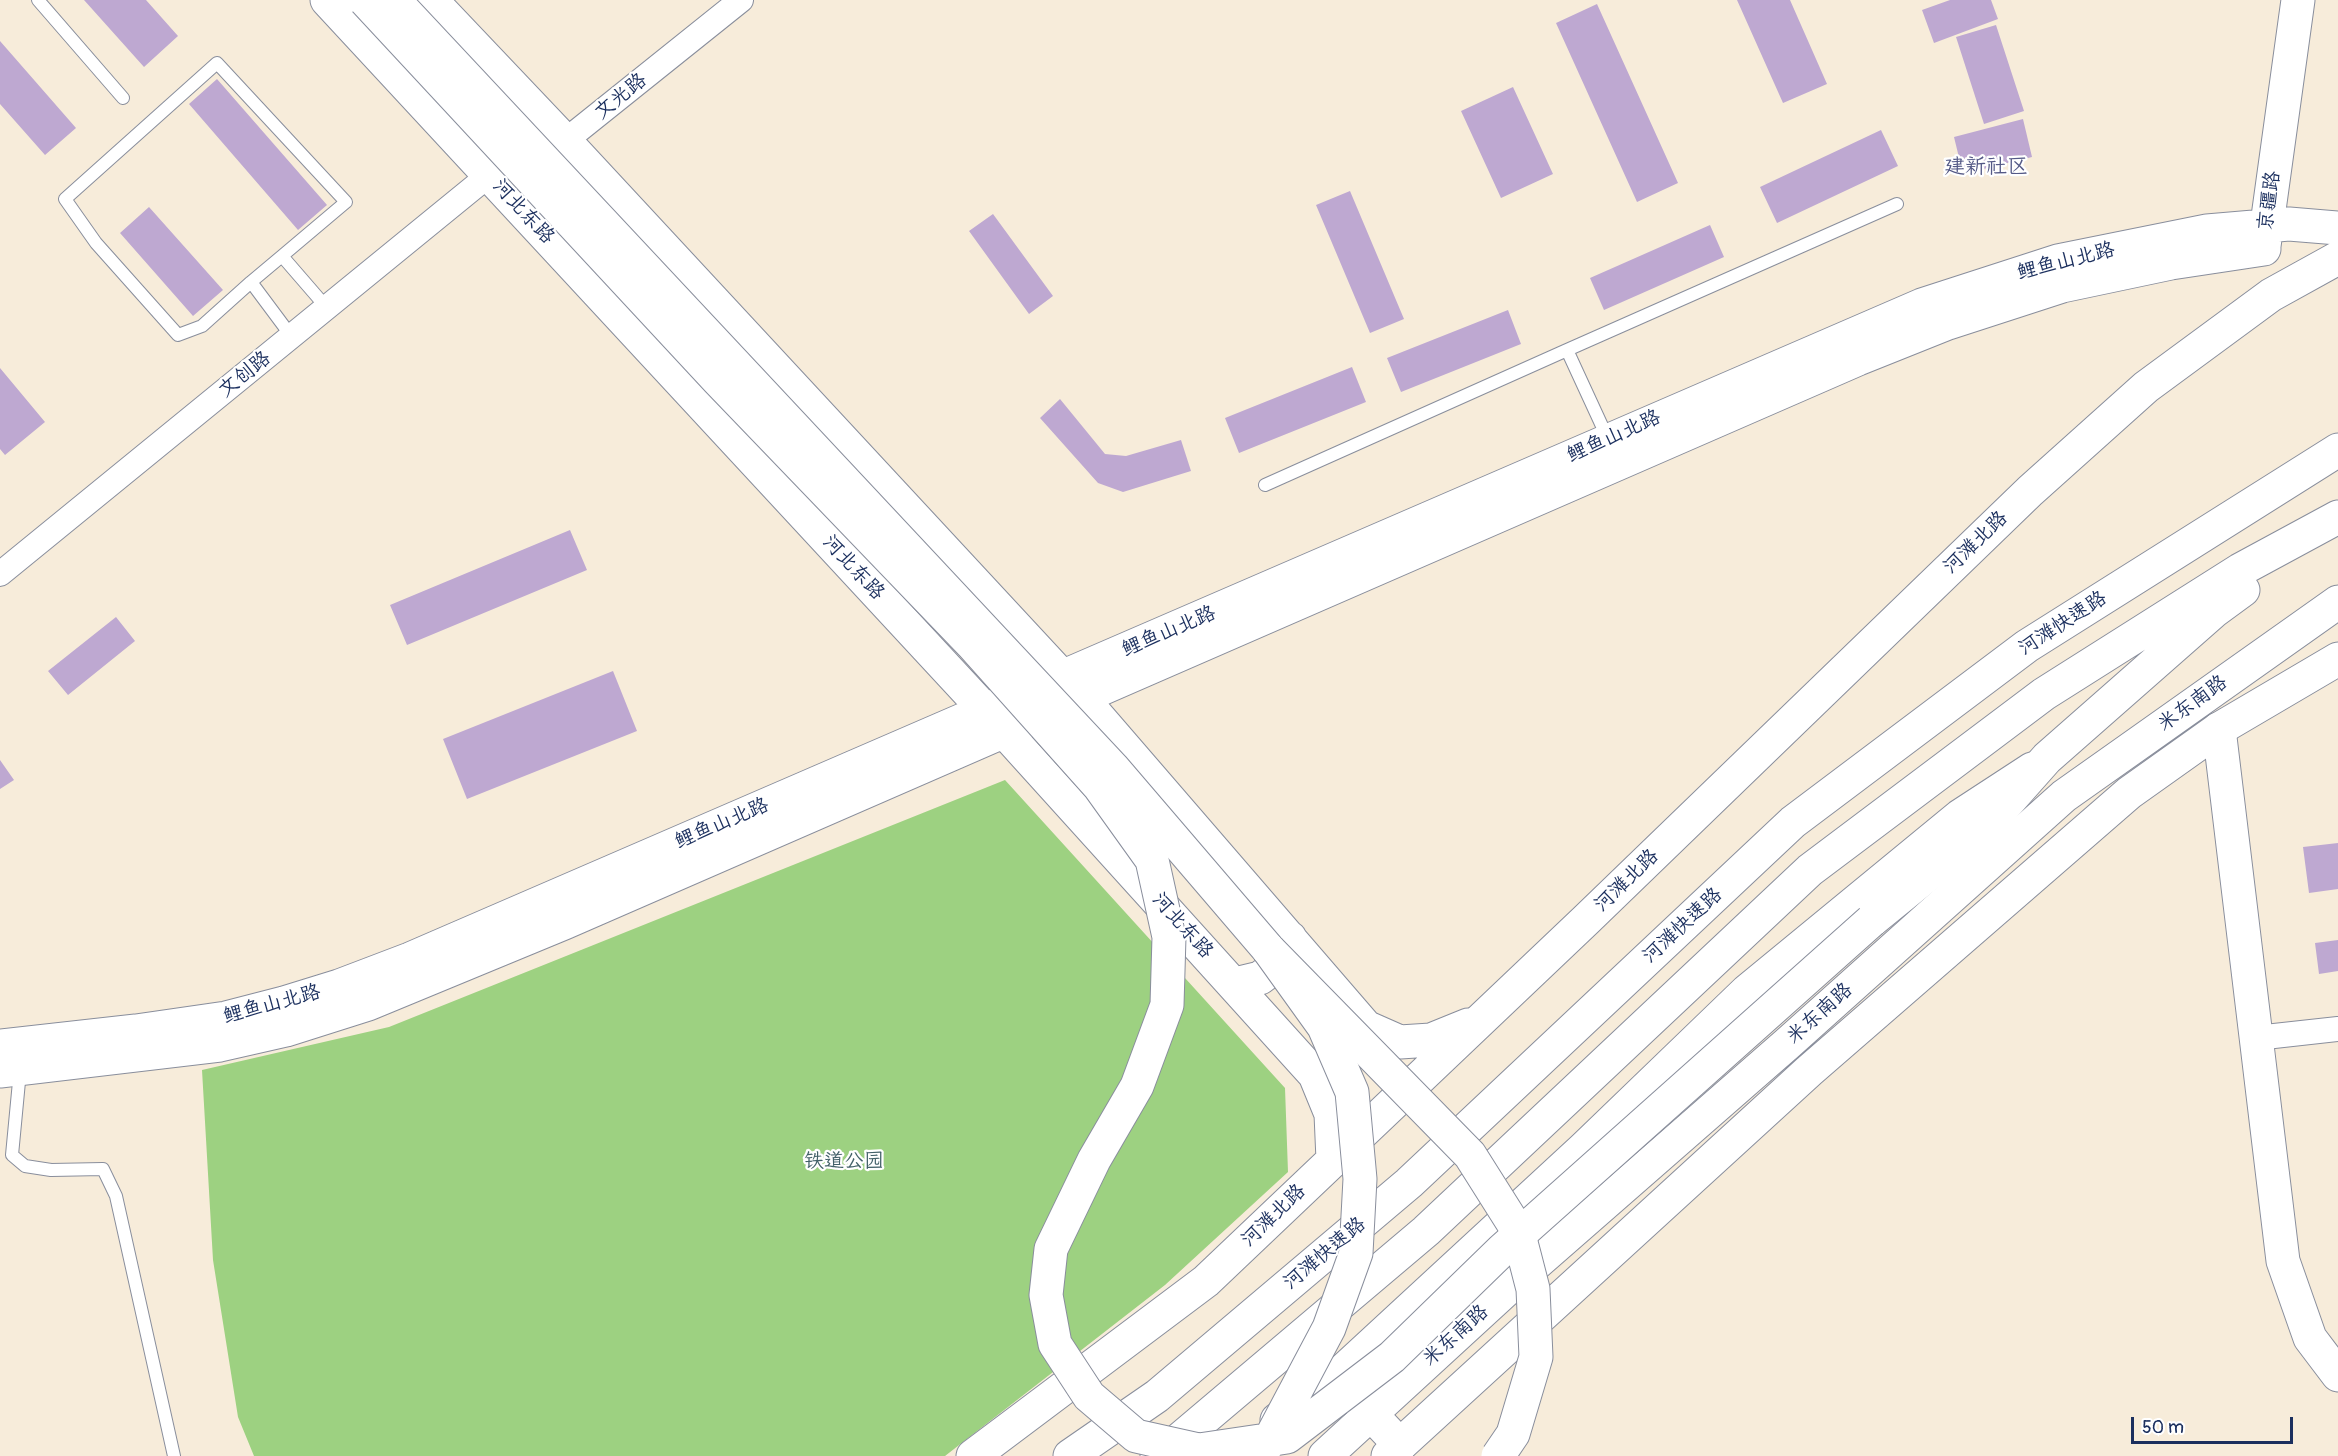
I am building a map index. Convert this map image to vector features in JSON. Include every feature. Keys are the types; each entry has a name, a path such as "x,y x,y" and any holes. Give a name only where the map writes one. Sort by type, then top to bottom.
{"main road":[{"name":"河北东路","path":"327,0 995,721 1315,1075 1332,1114 1333,1160"},
{"path":"365,0 718,380 972,644 1099,786 1152,860 1169,937 1167,1005 1137,1086 1094,1160 1051,1249 1046,1295 1055,1344 1089,1396 1136,1436 1199,1450 1287,1437 1392,1357 1502,1251 1871,921 1984,829 2047,758 2213,612 2338,518"},
{"path":"394,0 1279,943 1470,1155 1518,1232 1533,1289 1536,1357 1513,1434 1498,1456"},
{"path":"431,0 566,141 1072,687 1286,951 1276,966 1260,978 1235,984"},
{"name":"京疆路","path":"2273,233 2298,0"},
{"name":"京疆路","path":"2273,233 2317,0"},
{"name":"鲤鱼山北路","path":"7,1062 220,1045 286,1030 369,1004 564,923 995,721 1613,451 1948,323 2061,286 2170,262 2273,233 2338,228"},
{"path":"2271,295 2273,233"},
{"name":"河滩北路","path":"973,1456 1206,1281 2030,491 2146,387 2271,295 2338,258"},
{"name":"河滩快速路","path":"1070,1456 1157,1396 1409,1183 1793,822 2027,646 2338,450"},
{"path":"1156,1456 1174,1444 1426,1231 1810,870 2044,694 2240,570 2338,518"},
{"name":"米东南路","path":"1324,1456 1509,1287 1796,1036 2064,796 2338,602"},
{"name":"米东南路","path":"1394,1451 1809,1071 2129,793 2219,729 2338,659"},
{"path":"2219,729 2283,1261 2310,1338 2338,1375"},
{"path":"1227,1456 1336,1377 1584,1148 1747,991 1960,816 2047,758"},
{"path":"1279,943 1366,1027 1400,1042 1431,1040 1480,1020"},
{"path":"1259,1456 1304,1379 1329,1328 1356,1253 1360,1179 1352,1092 1324,1027 1279,943"},
{"path":"1336,1377 1370,1414 1394,1451"}],"street":[{"name":"文光路","path":"489,175 566,141 741,0"},
{"name":"文创路","path":"0,574 489,175"},
{"path":"2256,1038 2338,1029"}],"lane":[{"path":"38,0 123,98"},
{"path":"217,63 346,201 251,282 202,326 178,335 96,243 65,199 217,63"},
{"path":"1265,485 1897,204"},
{"path":"282,256 327,308"},
{"path":"251,282 292,337"},
{"path":"1567,350 1613,451"},
{"path":"7,1062 12,1155 25,1166 51,1170 103,1169 116,1196 174,1456"}],"green space":[{"name":"铁道公园","path":"1005,780 1285,1088 1288,1172 1165,1285 945,1456 254,1456 238,1417 213,1260 202,1070 389,1027"}],"building":[{"path":"84,0 146,0 178,36 144,67"},
{"path":"1737,0 1790,0 1827,84 1783,103"},
{"path":"1950,0 1991,0 1998,19 1934,43 1922,10"},
{"path":"1597,4 1678,183 1637,202 1556,23"},
{"path":"1996,25 2024,111 1984,124 1956,37"},
{"path":"0,41 76,128 45,155 0,104"},
{"path":"217,79 327,205 298,230 189,104"},
{"path":"1513,87 1553,174 1501,198 1461,111"},
{"path":"2023,119 2032,157 1963,174 1954,137"},
{"path":"1881,130 1898,166 1777,223 1760,187"},
{"path":"1350,191 1404,319 1370,333 1316,205"},
{"path":"149,207 223,290 193,316 120,233"},
{"path":"993,214 1053,296 1029,314 969,231"},
{"path":"1710,225 1724,257 1604,310 1590,278"},
{"path":"1508,310 1521,344 1401,392 1387,358"},
{"path":"1352,367 1366,402 1239,453 1225,418"},
{"path":"0,368 45,422 5,455 0,449"},
{"path":"1060,399 1105,454 1126,456 1181,440 1191,471 1123,492 1098,483 1040,418"},
{"path":"570,530 587,570 407,645 390,605"},
{"path":"116,617 135,641 68,695 48,671"},
{"path":"613,671 637,731 467,799 443,739"},
{"path":"0,760 14,780 0,789"},
{"path":"2338,843 2338,889 2309,893 2303,847"},
{"path":"2338,940 2338,971 2319,974 2315,943"}],"district":[{"name":"建新社区","path":"1986,168"}]}
